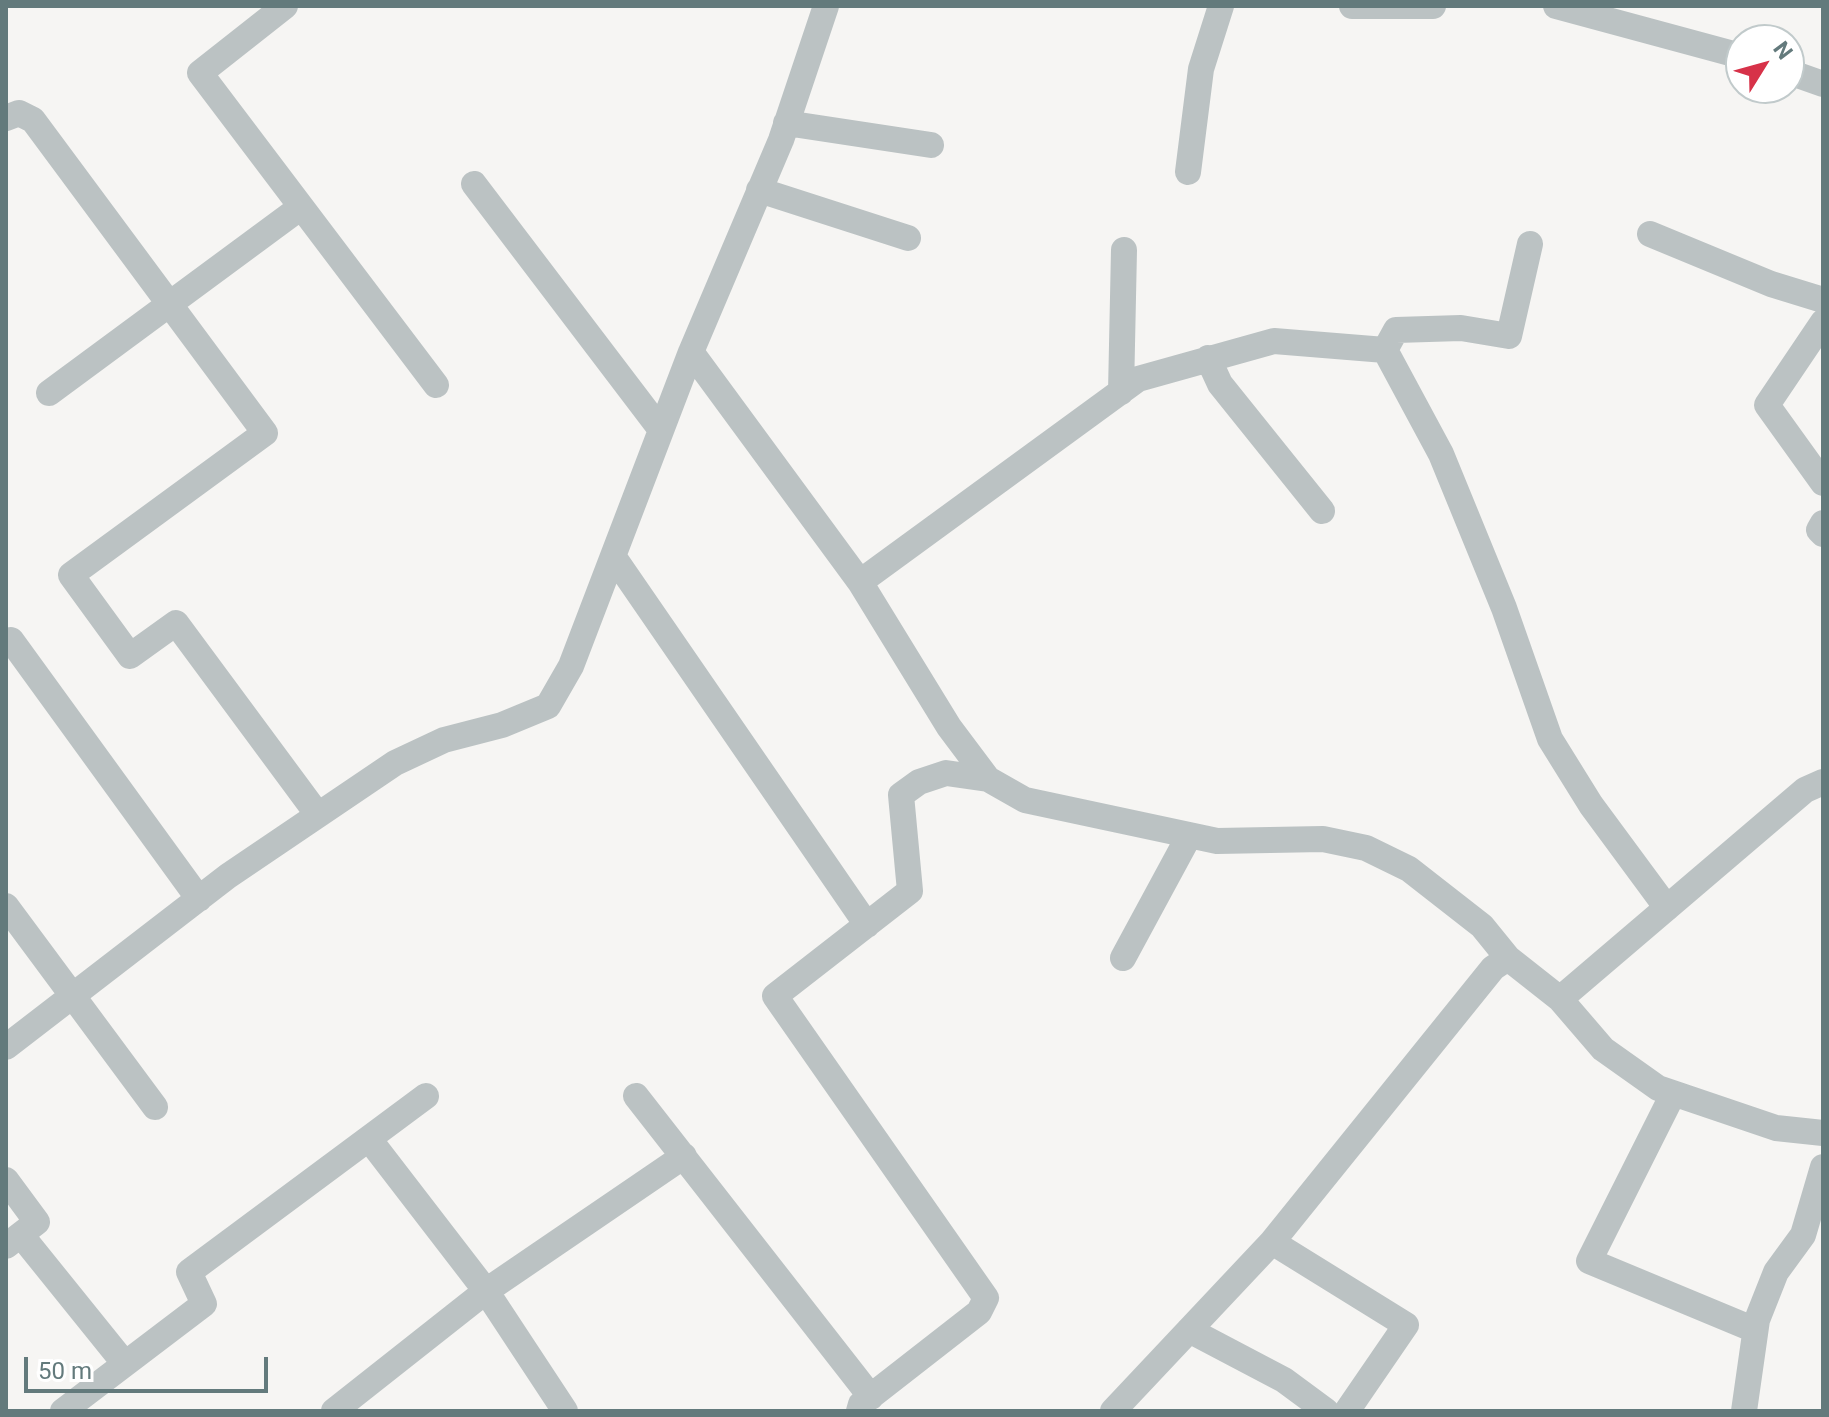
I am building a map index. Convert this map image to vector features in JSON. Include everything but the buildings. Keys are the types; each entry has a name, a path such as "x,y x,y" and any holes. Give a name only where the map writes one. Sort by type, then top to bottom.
{"street":[{"path":"285,6 200,73 436,385"},
{"path":"6,1047 199,899 395,763 548,706 571,666 691,352 786,123 826,6"},
{"path":"1188,172 1201,69 1221,6"},
{"path":"1352,6 1433,6"},
{"path":"1556,6 1725,52"},
{"path":"6,118 19,113 33,120 167,305 265,433 71,575 130,656 176,623 318,815"},
{"path":"786,123 931,145"},
{"path":"474,184 661,430"},
{"path":"759,190 908,238"},
{"path":"49,393 301,207"},
{"path":"1650,234 1771,284 1823,300"},
{"path":"1385,350 1396,330 1461,328 1509,336 1530,244"},
{"path":"1121,392 1124,250"},
{"path":"1823,322 1767,405 1823,483"},
{"path":"860,582 1138,379 1274,341 1385,350"},
{"path":"1385,350 1441,454 1504,608 1550,739 1591,805 1667,908"},
{"path":"691,352 860,582 949,727 988,779"},
{"path":"1208,358 1220,384 1322,511"},
{"path":"1823,523 1819,530 1823,534"},
{"path":"613,556 867,925"},
{"path":"11,640 199,899"},
{"path":"636,1096 684,1156 865,1404 979,1312 986,1298 775,996 910,891 901,795 919,782 946,773 988,779 1025,800 1217,841 1323,839 1366,848 1409,869 1482,926 1508,958 1560,999 1603,1049 1658,1088 1776,1128 1823,1133"},
{"path":"1560,999 1805,790 1823,782"},
{"path":"1123,958 1189,836"},
{"path":"6,906 155,1107"},
{"path":"1113,1411 1272,1242 1493,968 1508,958"},
{"path":"1673,1094 1589,1261 1755,1330"},
{"path":"63,1411 204,1304 189,1272 426,1096"},
{"path":"369,1139 486,1291 565,1411"},
{"path":"348,1407 486,1291 684,1156"},
{"path":"1744,1411 1755,1330 1776,1272 1803,1235 1823,1167"},
{"path":"6,1180 37,1222 13,1241 125,1364"},
{"path":"1272,1242 1406,1325 1347,1411"},
{"path":"1189,1330 1284,1380 1326,1411"}]}
